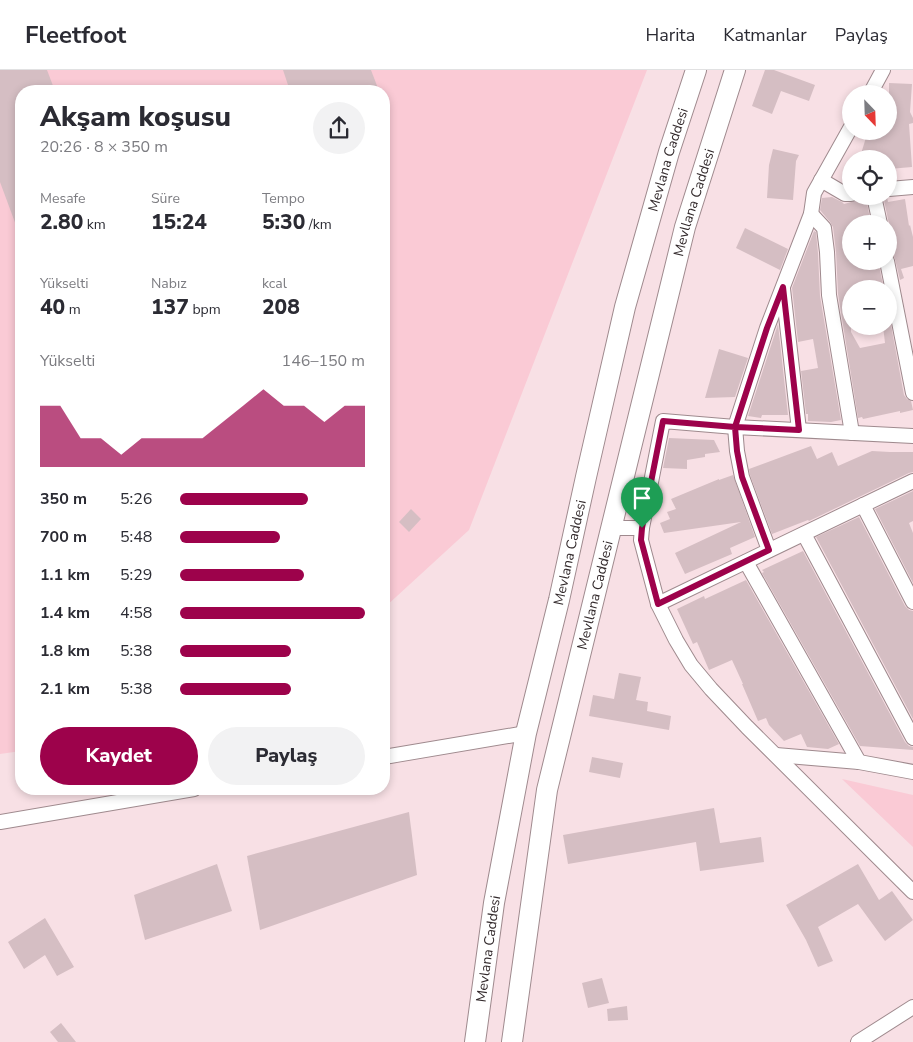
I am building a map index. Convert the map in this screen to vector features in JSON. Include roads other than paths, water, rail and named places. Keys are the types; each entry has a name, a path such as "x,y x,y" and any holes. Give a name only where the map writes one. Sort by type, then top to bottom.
{"main road":[{"name":"Mevlana Caddesi","path":"475,1042 494,903 526,732 559,600 625,307 669,152 696,70"},
{"name":"Mevllana Caddesi","path":"512,1042 547,790 685,227 735,70"}],"street":[{"path":"875,85 883,70"},
{"path":"769,550 742,477 735,427 767,328 811,214 814,192 843,140"},
{"path":"821,180 842,192"},
{"path":"897,188 913,187"},
{"path":"811,214 824,228 829,295 852,433"},
{"path":"889,270 913,393"},
{"path":"783,287 799,430"},
{"path":"913,436 735,427 663,421 641,540 658,604 691,665 747,727 913,892"},
{"path":"658,604 913,481"},
{"path":"862,505 913,602"},
{"path":"611,528 642,528"},
{"path":"804,534 913,738"},
{"path":"746,562 858,762"},
{"path":"390,756 526,732"},
{"path":"776,755 858,762 913,772"},
{"path":"0,822 159,795"},
{"path":"858,1042 913,1007"}]}
